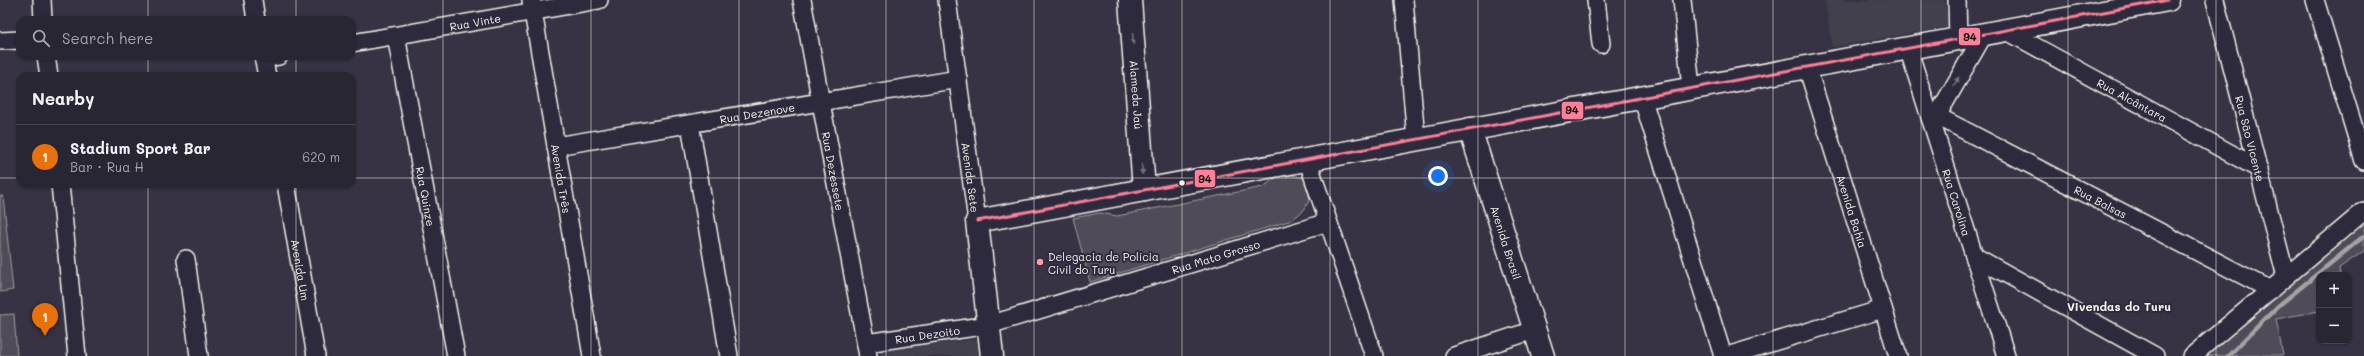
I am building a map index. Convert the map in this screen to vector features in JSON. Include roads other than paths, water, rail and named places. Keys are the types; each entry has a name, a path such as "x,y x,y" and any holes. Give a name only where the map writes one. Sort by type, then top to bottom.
{"main road":[{"name":"Alameda Jaú","path":"1130,0 1144,190"},
{"path":"977,221 2168,0"},
{"name":"Avenida Brasil","path":"1470,129 1543,356"},
{"name":"Avenida Sete","path":"977,221 992,356"}],"street":[{"path":"42,0 43,16"},
{"path":"253,0 255,16"},
{"name":"Rua Vinte","path":"356,42 396,36 532,6 599,0"},
{"name":"Rua Dezessete","path":"802,0 867,349"},
{"name":"Avenida Sete","path":"947,0 977,221"},
{"path":"1404,0 1416,139"},
{"path":"1596,0 1601,44"},
{"path":"1682,0 1691,88"},
{"path":"1957,0 1958,39"},
{"name":"Rua São Vicente","path":"2215,0 2286,277"},
{"path":"2315,0 2364,161"},
{"name":"Avenida Três","path":"532,6 592,356"},
{"path":"1934,117 1994,32"},
{"name":"Rua Alcântara","path":"1994,32 2259,169"},
{"name":"Rua Quinze","path":"396,36 456,356"},
{"path":"0,41 16,40"},
{"name":"Rua Carolina","path":"1908,48 1934,117 1974,256 2006,356"},
{"path":"46,60 48,72"},
{"path":"267,72 269,60"},
{"name":"Avenida Bahia","path":"1807,67 1898,356"},
{"name":"Rua Dezenove","path":"556,146 958,79"},
{"path":"1642,97 1723,356"},
{"name":"Rua Balsas","path":"1934,117 2271,290"},
{"path":"690,124 729,356"},
{"path":"1307,159 1374,356"},
{"path":"60,188 77,356"},
{"name":"Avenida Um","path":"287,188 316,356"},
{"path":"2192,356 2364,211"},
{"name":"Rua Mato Grosso","path":"989,325 1328,222"},
{"path":"1974,256 2155,356"},
{"path":"186,259 199,356"},
{"path":"1727,356 1883,309"},
{"name":"Rua Dezoito","path":"867,349 989,325"},
{"path":"1454,356 1534,330"}],"waterway":[{"path":"2228,356 2278,306 2364,236"}],"place":[{"name":"Delegacia de Polícia Civil do Turu","path":"1040,262"},
{"name":"Stadium Sport Bar","path":"45,336"}],"district":[{"name":"Vivendas do Turu","path":"2119,306"}]}
